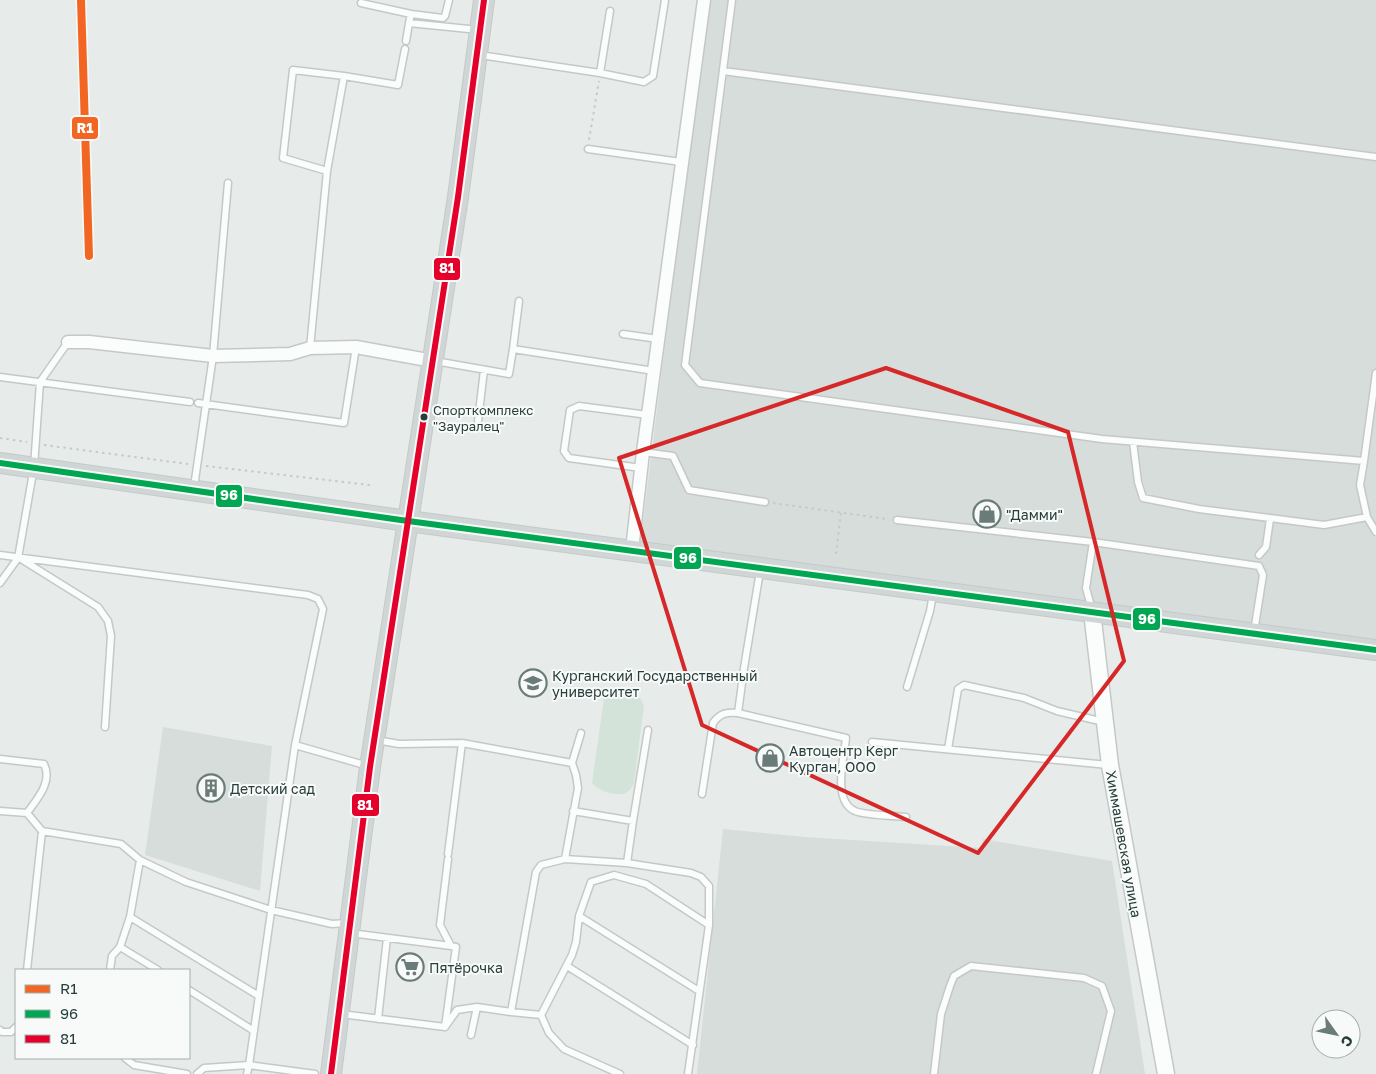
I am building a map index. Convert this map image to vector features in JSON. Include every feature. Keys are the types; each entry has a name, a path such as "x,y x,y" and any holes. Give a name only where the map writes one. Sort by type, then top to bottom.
{"main road":[{"path":"331,1074 370,767 458,197 484,0"},
{"path":"0,462 408,521 1376,650"}],"street":[{"path":"632,550 643,452 704,0"},
{"path":"68,342 89,342 213,356 290,354 310,348 356,346 433,361"},
{"name":"Химмашевская улица","path":"1092,612 1110,765 1166,1074"}],"lane":[{"path":"361,3 411,14 443,18 449,0"},
{"path":"476,55 600,73 644,82 653,76 665,0"},
{"path":"732,0 685,365 700,383 1102,439 1364,461"},
{"path":"600,73 610,11"},
{"path":"406,41 411,14"},
{"path":"409,23 479,30"},
{"path":"327,171 283,158 293,70 398,85 405,49"},
{"path":"723,70 1376,157"},
{"path":"310,348 327,171 344,76"},
{"path":"588,149 681,162"},
{"path":"193,490 213,356 228,183"},
{"path":"433,361 509,374 519,301"},
{"path":"623,334 658,339"},
{"path":"0,583 18,558 34,467 40,382 68,342"},
{"path":"198,403 344,423 356,346"},
{"path":"513,349 654,370"},
{"path":"478,421 484,370"},
{"path":"1376,373 1360,485 1367,516 1376,532"},
{"path":"0,377 190,402"},
{"path":"641,468 569,458 564,451 570,410 578,406 648,415"},
{"path":"1134,442 1138,482 1143,498 1200,509 1324,525 1367,516"},
{"path":"643,452 673,456 689,490 765,502"},
{"path":"1259,555 1266,547 1270,519"},
{"path":"897,520 1092,542 1259,566 1263,575 1254,633"},
{"path":"1092,542 1086,588 1092,612"},
{"path":"0,555 308,595 318,599 323,609 295,745 248,1074"},
{"path":"18,558 98,606 108,621 111,636 105,727"},
{"path":"738,713 761,568"},
{"path":"907,687 930,611 933,591"},
{"path":"948,750 958,688 964,685 1024,698 1057,712 1105,723"},
{"path":"702,794 713,723 717,716 727,712 738,713 846,738 841,792 845,803 855,811 906,817"},
{"path":"627,863 648,730"},
{"path":"565,859 578,788 572,763 581,733"},
{"path":"375,740 399,744 462,743 572,763"},
{"path":"872,742 1110,765"},
{"path":"451,946 440,924 462,743"},
{"path":"295,745 370,767"},
{"path":"0,759 44,764 47,770 47,777 42,794 27,813"},
{"path":"573,810 633,821"},
{"path":"0,811 27,813 42,831 121,844 140,860 186,882 271,910 387,938 456,947 445,1027"},
{"path":"27,969 42,831"},
{"path":"512,1012 536,872 541,865 565,859 627,863 692,873 701,877 709,886 709,924 688,1074"},
{"path":"110,969 112,956 120,947 130,917 140,860"},
{"path":"541,1015 567,966 576,942 579,916 591,882 614,875 646,884 709,924"},
{"path":"579,916 699,991"},
{"path":"130,917 259,996"},
{"path":"378,1019 387,938"},
{"path":"120,947 156,969"},
{"path":"567,966 693,1045"},
{"path":"934,1074 941,1014 950,986 954,976 971,966 1084,978 1102,986 1111,1011 1096,1074"},
{"path":"190,991 254,1031"},
{"path":"445,1027 457,1010 477,1007 541,1015"},
{"path":"471,1035 477,1007"},
{"path":"340,1013 445,1027"},
{"path":"541,1015 549,1034 564,1049 620,1074"},
{"path":"0,1030 2,1032 11,1032 15,1028"},
{"path":"126,1059 134,1066 187,1074"},
{"path":"197,1074 204,1068 249,1064 315,1074"}],"path":[{"path":"588,149 600,73"},
{"path":"0,438 197,465 370,485"},
{"path":"765,502 897,520"},
{"path":"836,554 841,512"}],"highlighted area":[{"path":"886,368 1068,432 1124,661 978,853 702,725 619,458"}],"shaded area":[{"path":"708,0 1376,0 1376,643 640,546"},
{"path":"610,691 640,698 644,706 634,783 629,791 622,794 607,792 592,783 604,698 605,694"},
{"path":"163,727 272,746 260,891 145,855"},
{"path":"723,829 805,837 981,848 983,839 1112,861 1145,1074 697,1074"}],"transit line":[{"name":"R1","path":"81,0 89,256"},
{"name":"81","path":"331,1074 370,767 458,197 484,0"},
{"name":"96","path":"0,463 408,521 1376,650"}],"place":[{"name":"Спорткомплекс \"Зауралец\"","path":"424,417"},
{"name":"\"Дамми\"","path":"987,514"},
{"name":"Курганский Государственный университет","path":"533,683"},
{"name":"Автоцентр Керг Курган, ООО","path":"770,758"},
{"name":"Детский сад","path":"211,788"},
{"name":"Пятёрочка","path":"410,967"}]}
